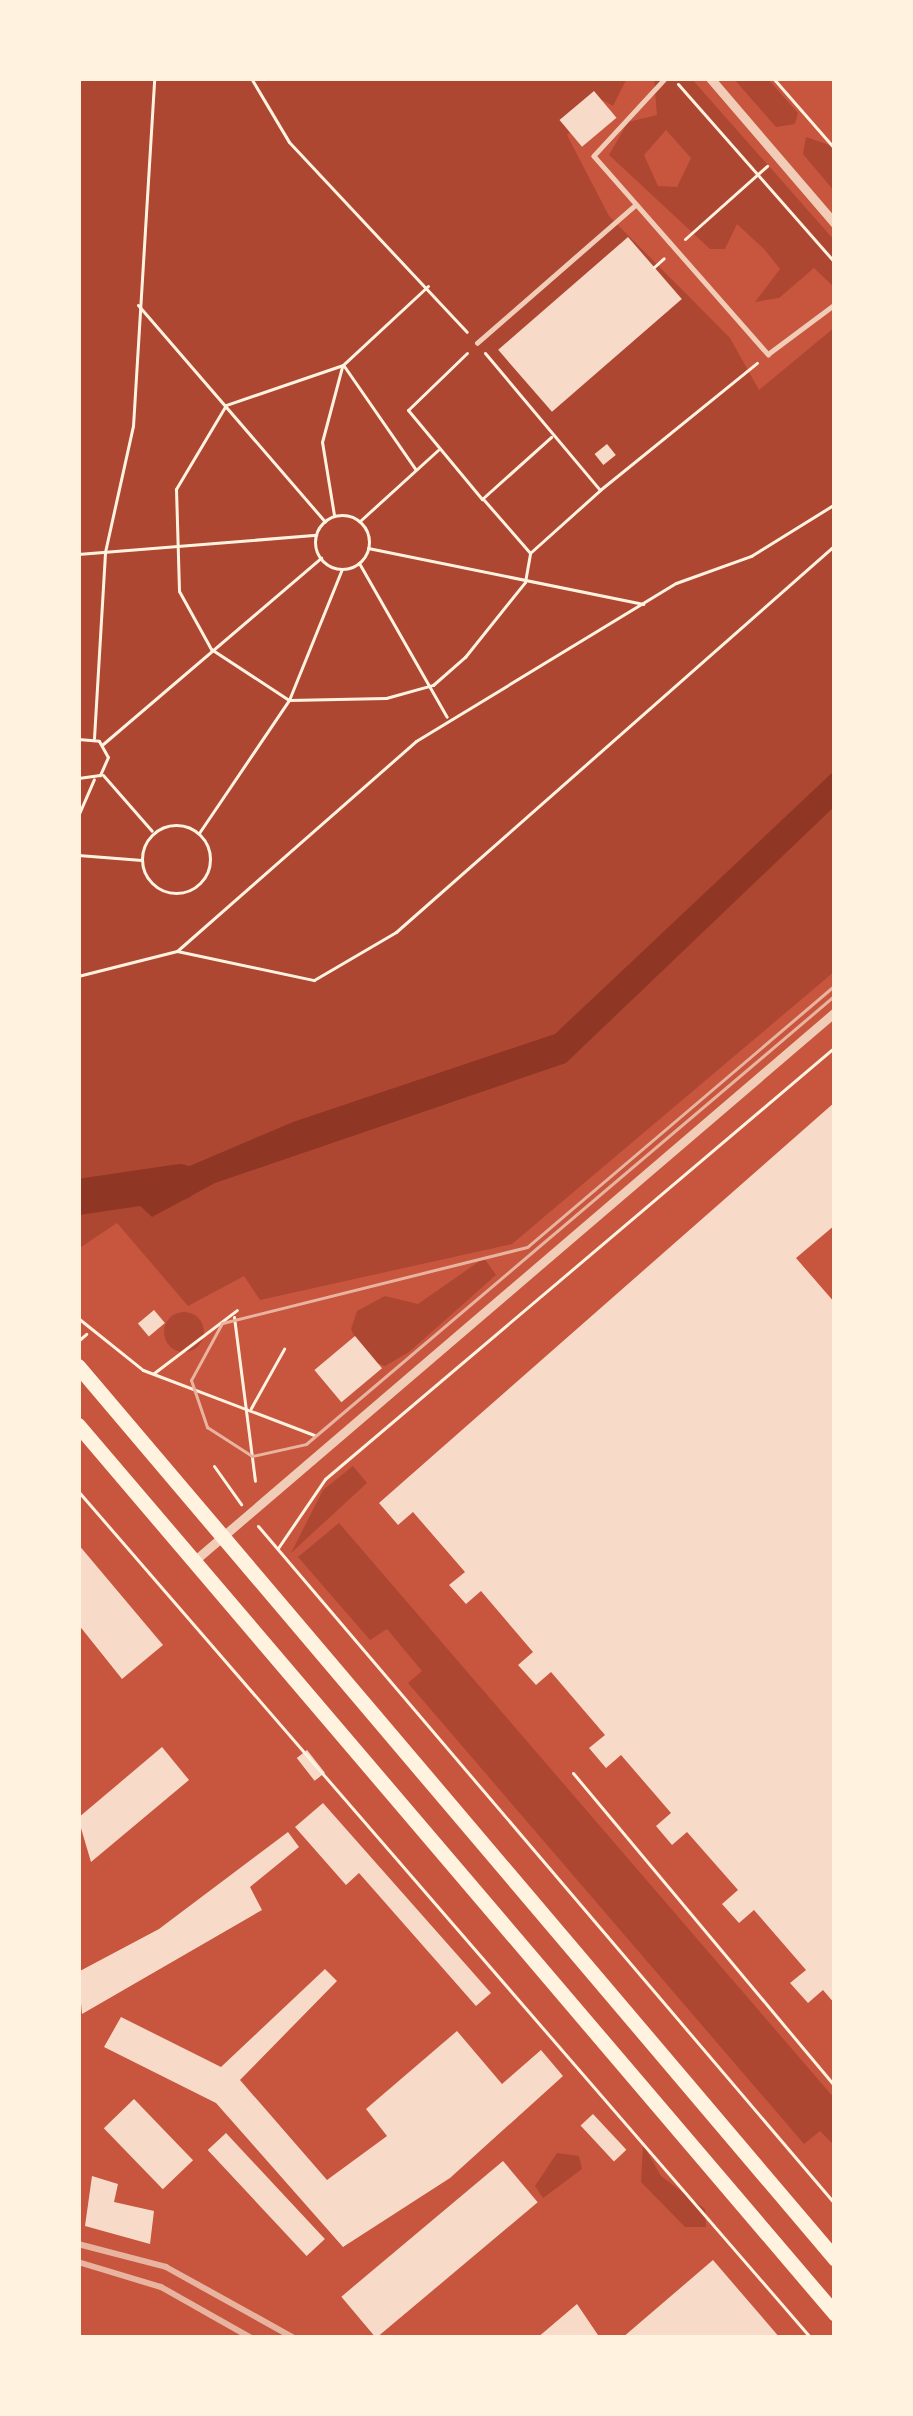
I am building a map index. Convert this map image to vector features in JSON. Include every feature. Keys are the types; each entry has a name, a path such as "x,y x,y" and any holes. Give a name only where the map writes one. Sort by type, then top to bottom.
{"main road":[{"path":"78,1366 835,2259"},
{"path":"78,1425 835,2314"}],"street":[{"path":"710,78 835,224"},
{"path":"194,1561 835,1012"}],"lane":[{"path":"670,78 594,156 768,354 835,304"},
{"path":"477,344 635,205"}],"path":[{"path":"94,738 105,552 133,426 154,78"},
{"path":"250,78 289,142 428,286 600,490"},
{"path":"670,78 835,263"},
{"path":"773,78 835,149"},
{"path":"654,267 778,158"},
{"path":"428,286 343,365 226,405 176,489 173,548 179,591 212,649 289,700 433,685 525,582 530,554 600,490 768,354"},
{"path":"137,304 325,522"},
{"path":"477,344 408,410 530,554"},
{"path":"343,365 416,470"},
{"path":"334,517 322,442 343,365"},
{"path":"482,499 554,434"},
{"path":"360,522 438,450"},
{"path":"178,951 448,720 644,604 835,504"},
{"path":"321,558 316,535 325,522 334,517 360,522"},
{"path":"321,558 342,569 359,563 368,548 360,522"},
{"path":"78,554 316,535"},
{"path":"78,976 178,951 314,980 397,932 835,545"},
{"path":"368,548 644,604"},
{"path":"153,833 102,773 103,744 321,558"},
{"path":"359,563 433,685 448,720"},
{"path":"199,833 289,700 342,569"},
{"path":"78,739 94,738 103,744"},
{"path":"78,816 94,779 102,773"},
{"path":"78,778 94,779"},
{"path":"142,860 163,891 195,888 211,858 199,833 182,824 153,833"},
{"path":"142,860 153,833"},
{"path":"78,854 142,860"},
{"path":"835,1047 325,1479 278,1550 835,2204"},
{"path":"154,1373 237,1310"},
{"path":"234,1317 250,1409 256,1481"},
{"path":"78,1318 88,1333 154,1373 316,1436"},
{"path":"78,1340 88,1333"},
{"path":"250,1409 284,1349"},
{"path":"78,1491 811,2338"},
{"path":"573,1773 835,2086"}],"shaded area":[{"path":"78,78 627,78 613,106 603,100 567,135 609,216 730,338 759,390 835,327 835,971 512,1244 260,1300 244,1276 188,1306 117,1223 78,1249"},
{"path":"654,78 691,78 835,241 835,288 814,268 779,298 755,302 780,269 764,249 737,224 725,249 710,249 609,155 628,122 657,115","holes":["666,130 691,158 677,187 658,186 644,155"]},
{"path":"733,78 767,78 798,113 795,124 776,127"},
{"path":"806,137 835,147 835,192 803,154"},
{"path":"835,770 835,806 566,1063 215,1183 152,1217 135,1201 133,1190 293,1122 555,1034"},
{"path":"484,1258 496,1275 409,1352 385,1366 365,1358 351,1329 357,1311 385,1296 418,1304"},
{"path":"184,1312 198,1318 204,1332 198,1346 184,1352 170,1346 164,1332 170,1318"},
{"path":"353,1466 367,1483 291,1553 323,1490"},
{"path":"339,1523 835,2099 835,2146 820,2131 804,2144 408,1683 422,1671 387,1629 370,1640 298,1557"},
{"path":"643,2144 661,2176 705,2209 706,2227 685,2227 641,2182"},
{"path":"557,2153 579,2156 582,2169 543,2198 535,2186"}],"building":[{"path":"594,91 616,118 582,147 560,120"},
{"path":"628,237 682,299 552,412 498,350"},
{"path":"607,444 616,455 603,465 595,454"},
{"path":"835,1102 835,1225 796,1258 835,1303 835,2004 823,1990 808,2003 790,1983 806,1970 754,1910 739,1923 722,1904 738,1890 687,1832 672,1845 656,1826 671,1813 621,1755 606,1768 589,1748 605,1735 551,1672 536,1685 518,1665 533,1652 481,1591 466,1604 449,1585 465,1572 413,1512 398,1525 379,1503"},
{"path":"154,1310 165,1323 149,1337 138,1323"},
{"path":"355,1336 382,1368 341,1402 314,1370"},
{"path":"78,1544 163,1645 122,1679 78,1624"},
{"path":"162,1747 189,1780 91,1862 78,1818"},
{"path":"307,1750 325,1773 315,1781 297,1758"},
{"path":"323,1803 491,1993 476,2006 359,1873 346,1885 295,1827"},
{"path":"288,1832 299,1847 250,1887 262,1910 82,2014 78,1972 159,1929"},
{"path":"325,1969 337,1981 240,2080 327,2180 387,2136 366,2109 457,2031 502,2084 541,2050 563,2076 450,2178 343,2247 216,2103 104,2047 121,2017 221,2067"},
{"path":"134,2099 193,2160 163,2189 104,2128"},
{"path":"593,2114 626,2150 614,2161 581,2126"},
{"path":"226,2133 325,2239 307,2256 208,2150"},
{"path":"503,2161 538,2202 376,2338 341,2297"},
{"path":"92,2176 118,2184 114,2202 154,2211 150,2244 85,2226"},
{"path":"713,2260 780,2338 622,2338"},
{"path":"577,2304 600,2338 537,2338"}],"waterway":[{"path":"78,1197 180,1182"}],"tram line":[{"path":"835,985 527,1247 222,1323 191,1380 207,1427 252,1456 306,1444 835,995"}],"railway":[{"path":"78,2244 166,2267 294,2338"},
{"path":"78,2262 161,2287 251,2338"}]}
